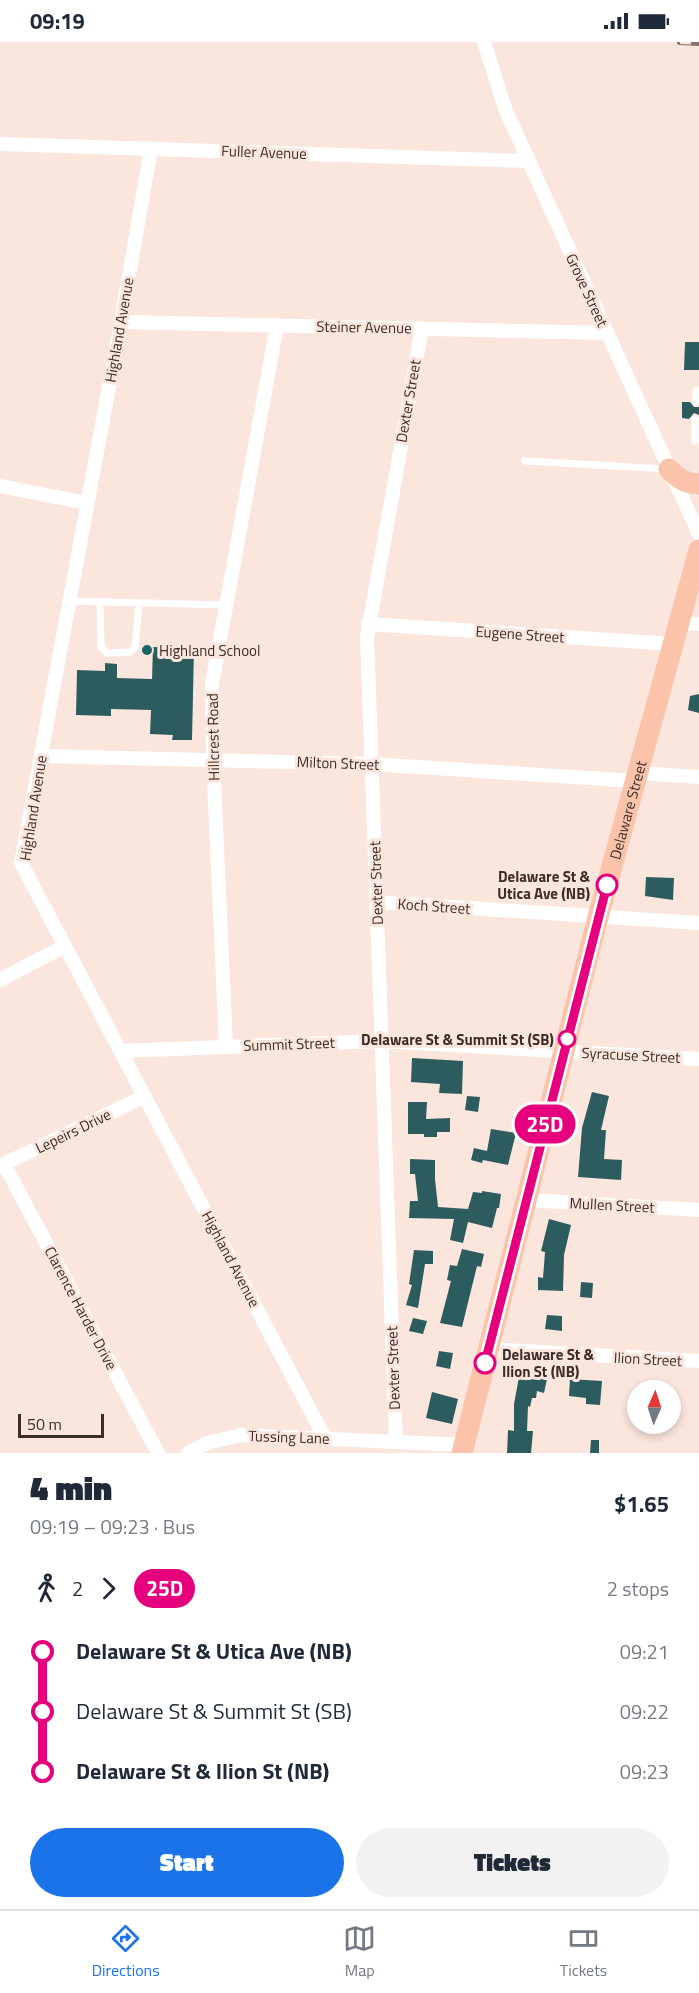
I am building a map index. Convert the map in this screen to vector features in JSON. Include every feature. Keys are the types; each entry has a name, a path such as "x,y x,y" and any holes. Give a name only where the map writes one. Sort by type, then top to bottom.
{"main road":[{"path":"669,469 678,478 688,483 699,484"},
{"name":"Delaware Street","path":"463,1449 598,917 636,777 673,644 689,623 699,550"}],"street":[{"name":"Grove Street","path":"484,42 499,93 528,161 699,534"},
{"name":"Fuller Avenue","path":"0,144 528,161"},
{"name":"Highland Avenue","path":"151,148 21,862 325,1438"},
{"name":"Steiner Avenue","path":"121,322 607,333"},
{"name":"Hillcrest Road","path":"226,1046 213,759 212,684 277,325"},
{"name":"Dexter Street","path":"396,1442 380,1041 368,624 422,328"},
{"path":"0,486 87,503"},
{"name":"Eugene Street","path":"368,624 673,644"},
{"name":"Milton Street","path":"40,756 371,764 636,777 699,777"},
{"name":"Koch Street","path":"377,902 699,923"},
{"path":"0,980 65,946"},
{"name":"Summit Street","path":"121,1051 380,1041 564,1051"},
{"name":"Syracuse Street","path":"564,1051 699,1059"},
{"name":"Lepeirs Drive","path":"2,1165 146,1096"},
{"name":"Clarence Harder Drive","path":"2,1165 158,1453"},
{"name":"Mullen Street","path":"526,1200 699,1210"},
{"name":"Ilion Street","path":"488,1349 699,1361"},
{"name":"Tussing Lane","path":"188,1453 207,1443 241,1435 396,1442 463,1449"}],"lane":[{"path":"696,390 696,402"},
{"path":"695,419 695,441"},
{"path":"525,461 669,469"},
{"path":"69,601 226,605"},
{"path":"99,602 101,647 107,653 129,652 135,648 138,603"}],"building":[{"path":"685,342 699,342 699,370 684,370"},
{"path":"682,402 690,402 694,407 699,407 699,415 694,413 689,419 682,418"},
{"path":"153,647 194,648 192,740 172,740 173,735 150,734 151,710 111,709 111,716 76,715 77,670 105,671 105,663 117,664 117,678 152,679"},
{"path":"699,694 699,713 688,710 690,696"},
{"path":"646,877 674,878 673,900 645,896"},
{"path":"412,1058 463,1061 462,1094 439,1093 440,1084 411,1082"},
{"path":"592,1092 609,1096 601,1130 606,1130 604,1159 622,1160 621,1180 578,1177 582,1128"},
{"path":"467,1096 480,1097 478,1112 465,1110"},
{"path":"408,1102 427,1102 426,1119 450,1118 450,1132 437,1132 437,1137 408,1134"},
{"path":"491,1129 516,1133 508,1165 471,1160 474,1148 487,1151"},
{"path":"410,1159 435,1160 438,1207 468,1209 473,1192 501,1194 492,1228 468,1222 463,1243 450,1240 454,1219 409,1218 410,1201 418,1201 415,1174 410,1174"},
{"path":"549,1219 571,1225 564,1255 563,1291 538,1290 538,1277 543,1278 545,1252 541,1251"},
{"path":"462,1249 484,1254 481,1267 477,1266 462,1327 440,1323 451,1281 447,1280 450,1265 457,1266"},
{"path":"414,1250 433,1251 433,1264 425,1264 418,1308 406,1305 412,1285 409,1284"},
{"path":"581,1282 593,1283 592,1298 580,1297"},
{"path":"547,1315 562,1316 562,1331 545,1329"},
{"path":"413,1318 427,1321 423,1334 409,1331"},
{"path":"439,1351 453,1353 450,1369 436,1366"},
{"path":"519,1377 547,1379 544,1393 537,1391 536,1398 532,1398 530,1407 528,1406 527,1431 533,1431 531,1453 507,1453 508,1430 514,1431 514,1404"},
{"path":"570,1379 602,1381 600,1405 586,1404 586,1398 569,1396"},
{"path":"432,1392 458,1399 452,1424 426,1418"},
{"path":"591,1440 599,1440 599,1453 590,1453"}],"railway":[{"path":"680,42 699,43"}],"bus line":[{"name":"25D","path":"485,1363 607,885"}],"place":[{"name":"Highland School","path":"147,650"},
{"name":"Delaware St & Utica Ave (NB)","path":"607,885"},
{"name":"Delaware St & Summit St (SB)","path":"567,1039"},
{"name":"Delaware St & Ilion St (NB)","path":"485,1363"}]}
